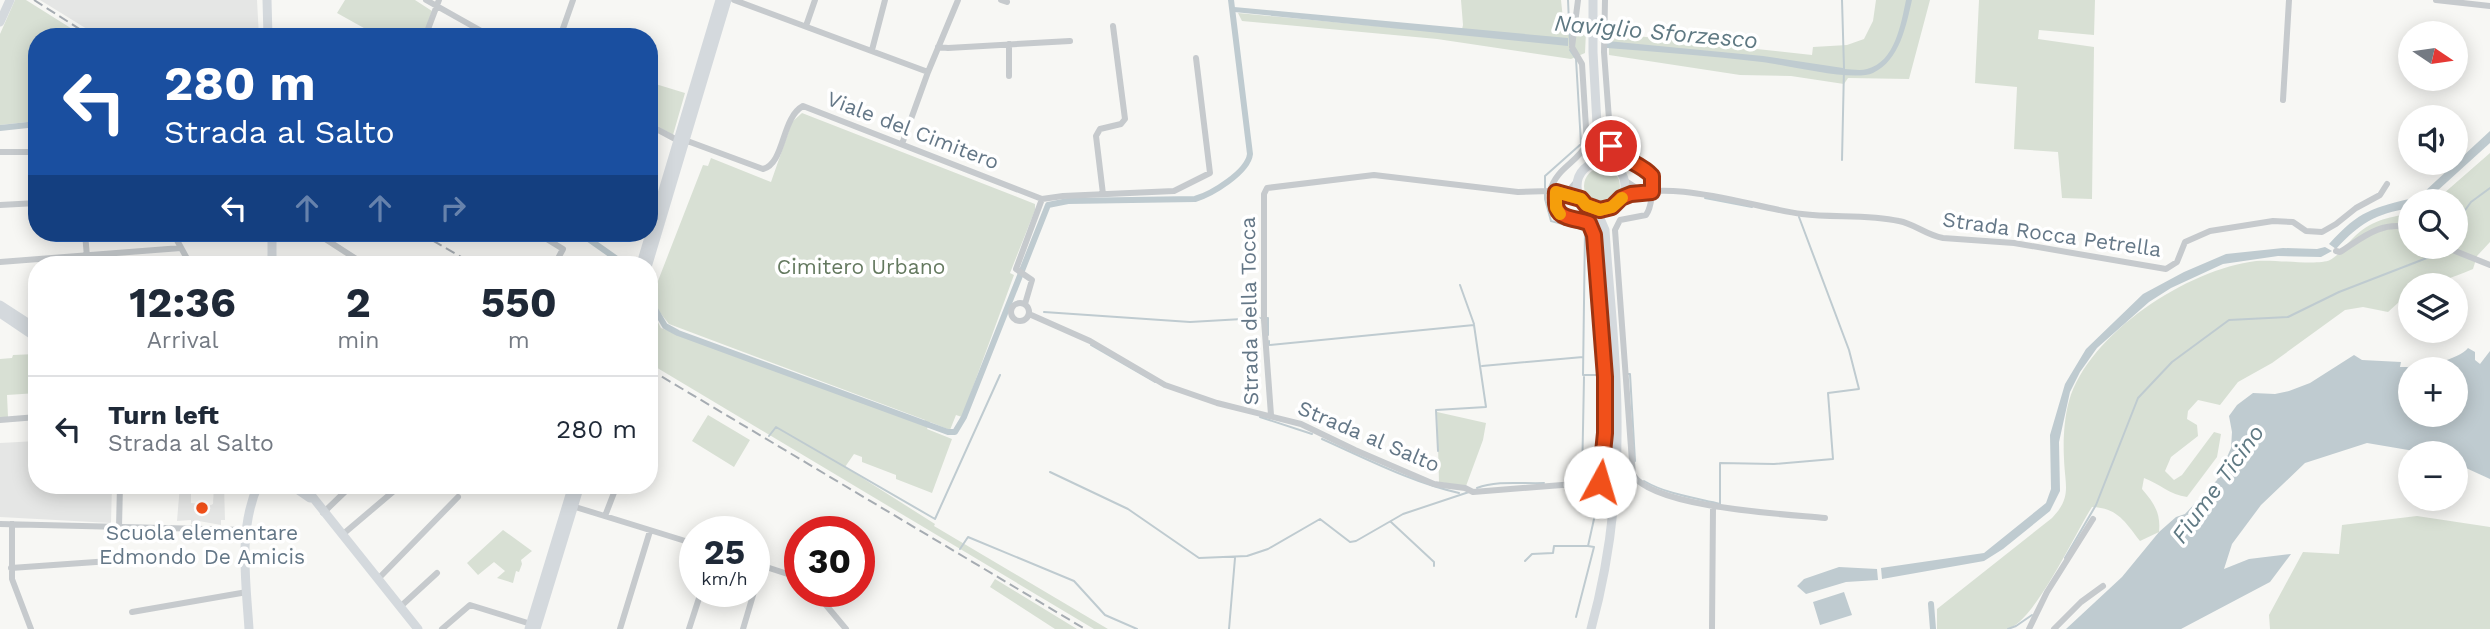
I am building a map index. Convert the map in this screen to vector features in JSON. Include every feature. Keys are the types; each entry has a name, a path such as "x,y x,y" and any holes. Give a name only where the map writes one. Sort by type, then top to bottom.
{"main road":[{"path":"0,22 10,0"},
{"path":"267,0 268,28"},
{"path":"658,228 720,0"},
{"path":"658,213 727,0"},
{"path":"1591,629 1613,517 1618,415 1605,230 1612,207 1624,193 1624,180 1619,171 1610,164 1598,143 1593,0"},
{"path":"1598,143 1591,164 1578,180 1578,193 1593,209 1605,230"},
{"path":"1591,164 1610,164"},
{"path":"1593,209 1612,207"},
{"path":"0,305 28,324"},
{"path":"0,313 28,332"},
{"path":"249,629 244,568 246,530 255,494"},
{"path":"251,509 260,494"},
{"path":"303,494 313,501"},
{"path":"309,494 418,629"},
{"path":"570,506 572,494"},
{"path":"532,627 576,494"}],"street":[{"path":"426,0 438,3 478,28"},
{"path":"563,28 573,0"},
{"path":"734,0 928,72"},
{"path":"806,26 815,0"},
{"path":"872,50 885,0"},
{"path":"902,144 958,0"},
{"path":"1551,192 1554,178 1583,152 1587,144 1582,64 1572,43 1576,0"},
{"path":"1605,0 1604,52 1611,146 1614,151 1646,169 1652,176 1649,192 1624,180"},
{"path":"2283,100 2288,0"},
{"path":"2436,0 2490,6"},
{"path":"428,28 438,3"},
{"path":"1103,194 1096,136 1103,127 1121,124 1125,119 1113,26"},
{"path":"938,47 1070,41"},
{"path":"1009,44 1009,76"},
{"path":"1025,304 1016,304 1011,309 1012,316 1019,321 1029,314 1025,304 1032,280 1016,269 1042,199 1174,191 1210,173 1196,58"},
{"name":"Viale del Cimitero","path":"682,141 763,169 767,168 773,163 791,118 797,109 803,106 1042,199"},
{"path":"658,129 682,141"},
{"path":"0,152 28,152"},
{"name":"Strada della Tocca","path":"1029,314 1090,341 1165,385 1217,403 1271,415 1264,318 1264,194 1268,188 1374,175 1518,192 1551,192"},
{"path":"1551,192 1570,189 1578,180"},
{"name":"Strada Rocca Petrella","path":"1621,198 1649,192 1701,194 1805,214 1891,219 1914,225 1931,236 1943,239 2014,243 2166,269 2178,262 2185,242 2210,231 2273,221 2293,222 2306,231 2327,229 2380,195 2387,184"},
{"path":"1551,192 1581,199"},
{"name":"Strada al Salto","path":"1551,192 1560,214 1589,223 1592,227 1615,374 1635,478 1647,486 1713,507"},
{"name":"Strada al Salto","path":"1271,415 1317,431 1434,484 1470,491 1600,482 1615,374 1615,230 1620,220 1646,215 1650,210 1649,192"},
{"path":"0,205 28,203"},
{"path":"2336,251 2340,252 2378,228 2398,225"},
{"path":"178,242 186,256"},
{"path":"328,242 348,256"},
{"path":"552,242 563,249 559,256"},
{"path":"98,256 181,248"},
{"path":"2468,256 2490,265"},
{"path":"0,262 28,260"},
{"path":"0,420 28,418"},
{"path":"119,527 120,494"},
{"path":"323,513 343,494"},
{"path":"342,535 390,494"},
{"path":"605,516 614,494"},
{"path":"378,579 458,497"},
{"path":"570,506 679,539"},
{"path":"1712,629 1713,507 1825,518"},
{"path":"2029,629 2047,592 2093,519"},
{"path":"0,524 246,530"},
{"path":"12,524 12,579 31,629"},
{"path":"620,629 650,531"},
{"path":"11,568 110,561"},
{"path":"400,607 437,573"},
{"path":"2054,629 2081,602 2103,586"},
{"path":"132,612 247,592"},
{"path":"442,629 470,605 532,627"},
{"path":"689,629 696,607"},
{"path":"743,629 749,607"},
{"path":"828,607 846,629"}],"shaded area":[{"path":"40,0 257,0 259,28 85,28"},
{"path":"28,441 28,494 112,494 111,523 0,517 0,443"},
{"name":"Scuola elementare Edmondo De Amicis","path":"179,494 191,494 191,503 211,505 214,494 224,494 225,520 221,520 221,525 199,521 198,524 191,524 191,520 177,521"}],"green space":[{"path":"15,0 26,0 71,28 28,28 28,122 0,125 0,34"},
{"path":"345,0 415,0 432,11 426,28 364,28 337,13"},
{"path":"1461,0 1561,0 1564,28 1586,31 1585,53 1571,59 1437,39 1242,21 1238,13 1461,34"},
{"path":"1876,0 1930,0 1909,79 1848,78 1844,84 1791,76 1740,75 1609,55 1609,33 1812,55 1813,47 1847,45 1864,39 1873,21"},
{"path":"1979,0 2095,0 2094,35 2039,30 2038,39 2094,47 2092,199 2062,198 2058,152 2014,149 2017,87 1975,83"},
{"path":"658,85 685,93 673,135 658,126"},
{"name":"Cimitero Urbano","path":"802,113 1035,204 1010,273 1014,275 962,417 956,415 950,430 930,422 927,429 952,439 932,493 862,462 862,457 854,454 845,467 935,524 934,526 1108,629 1094,629 658,368 658,322 661,328 923,425 925,420 669,324 658,309 658,281 703,165 708,166 711,158 771,182 792,122"},
{"path":"2490,153 2490,242 2477,256 2473,269 2463,273 2398,273 2398,303 2388,312 2363,307 2345,310 2272,363 2238,382 2220,405 2198,400 2188,411 2187,419 2197,425 2198,436 2171,457 2165,471 2174,480 2182,475 2214,432 2221,434 2217,457 2187,497 2175,494 2144,478 2142,489 2156,509 2159,532 2140,541 2115,513 2092,507 2042,594 2018,623 2007,629 1937,629 1937,609 2058,511 2066,491 2064,430 2069,401 2080,376 2097,352 2119,329 2144,308 2172,291 2229,267 2256,261 2330,260 2359,232 2386,218 2398,216 2398,259 2468,259 2468,189 2449,189 2468,175"},
{"path":"1602,168 1614,174 1620,186 1614,198 1602,204 1590,198 1584,186 1590,174"},
{"path":"28,354 28,394 7,395 8,417 0,417 0,359 12,358 13,355"},
{"path":"1437,412 1486,423 1483,440 1466,486 1439,482"},
{"path":"708,415 750,440 734,467 692,441"},
{"path":"2417,516 2490,527 2490,629 2270,629 2269,615 2303,552 2339,554 2342,525"},
{"path":"503,530 532,551 521,560 522,564 519,572 516,571 513,583 497,578 505,571 494,562 478,575 467,563"},
{"path":"995,579 1077,629 1055,629 990,587"}],"water":[{"path":"1906,0 1912,0 1896,51 1882,67 1864,75 1851,76 1743,60 1607,48 1607,41 1763,56 1843,68 1844,72 1844,69 1864,70 1877,65 1890,50 1899,31"},
{"path":"1234,7 1568,38 1568,46 1234,12"},
{"path":"2490,131 2490,143 2468,163 2468,151"},
{"path":"2442,175 2455,175 2439,189 2427,189"},
{"path":"2398,202 2398,211 2369,221 2336,249 2329,244 2359,217"},
{"path":"2325,247 2332,251 2321,257 2278,256 2223,264 2171,288 2149,302 2097,348 2070,392 2059,442 2060,491 2050,511 1984,561 1882,579 1881,568 1984,553 2046,503 2051,489 2050,435 2065,384 2086,349 2143,294 2226,254"},
{"name":"Fiume Ticino","path":"2468,348 2475,352 2475,360 2480,364 2490,351 2490,479 2468,469 2468,441 2398,441 2398,448 2367,443 2305,463 2261,505 2232,544 2224,569 2249,559 2291,554 2270,582 2181,629 2066,629 2122,577 2159,532 2176,517 2185,514 2217,480 2231,448 2229,416 2237,405 2253,393 2275,394 2289,391 2310,383 2354,355 2362,360 2398,362 2398,427 2468,427 2468,357 2456,357"},
{"path":"1839,567 1877,569 1878,580 1846,582 1806,594 1797,586 1804,579"},
{"path":"1844,592 1852,615 1820,625 1813,602"}],"waterway":[{"path":"658,314 665,326 678,333 948,432 955,432 964,417 1048,205 1068,201 1195,199 1228,181 1248,161 1250,154 1231,0"},
{"name":"Naviglio Sforzesco","path":"1568,0 1570,44"},
{"path":"1842,0 1842,160"},
{"name":"Naviglio Sforzesco","path":"1570,50 1576,59 1581,144 1545,176 1545,199 1551,221 1585,230 1583,375 1602,375"},
{"path":"0,128 28,125"},
{"path":"2468,206 2490,188"},
{"path":"1705,198 1752,207"},
{"path":"1644,481 1671,492 1720,504 1720,463 1774,464 1833,459 1828,393 1859,389 1849,350 1799,217"},
{"path":"593,242 613,256"},
{"path":"2065,558 2096,505 2138,398 2172,362 2229,320 2288,317 2339,292 2424,259"},
{"path":"1460,285 1474,324"},
{"path":"1044,312 1190,322 1260,318"},
{"path":"1266,318 1268,335"},
{"path":"1269,341 1269,345 1474,325 1486,407 1436,410 1438,451"},
{"path":"1091,345 1155,382"},
{"path":"1482,366 1583,357"},
{"path":"1628,374 1635,461"},
{"path":"769,436 776,427 935,519 1000,375"},
{"path":"1582,480 1584,377"},
{"path":"1260,417 1312,434"},
{"path":"1322,439 1406,476 1459,493"},
{"path":"1050,472 1128,509 1199,558 1247,556 1268,549 1320,519 1350,542 1356,541 1403,514 1469,492"},
{"path":"1477,488 1501,483 1544,483"},
{"path":"1576,617 1594,547 1588,546 1594,519 1594,485"},
{"path":"1391,522 1434,562 1434,566"},
{"path":"960,549 968,537 1074,581 1105,615 1137,629"},
{"path":"1525,561 1532,554 1553,553 1554,546 1587,546"},
{"path":"1229,629 1235,558"},
{"path":"1931,604 1933,629"},
{"path":"2008,629 2032,615"}],"railway":[{"path":"34,0 78,28"},
{"path":"435,242 459,256"},
{"path":"658,374 1085,629"}],"slow traffic":[{"path":"1560,214 1555,203 1556,192 1581,199 1586,205 1600,210 1612,207 1622,198"}],"place":[{"name":"Scuola elementare Edmondo De Amicis","path":"202,508"}],"route":[{"path":"1600,482 1605,433 1605,377 1594,235 1589,223 1563,216 1555,203 1556,192 1581,199 1593,209 1606,210 1631,194 1652,192 1652,176 1646,169 1614,151 1611,146"}]}
